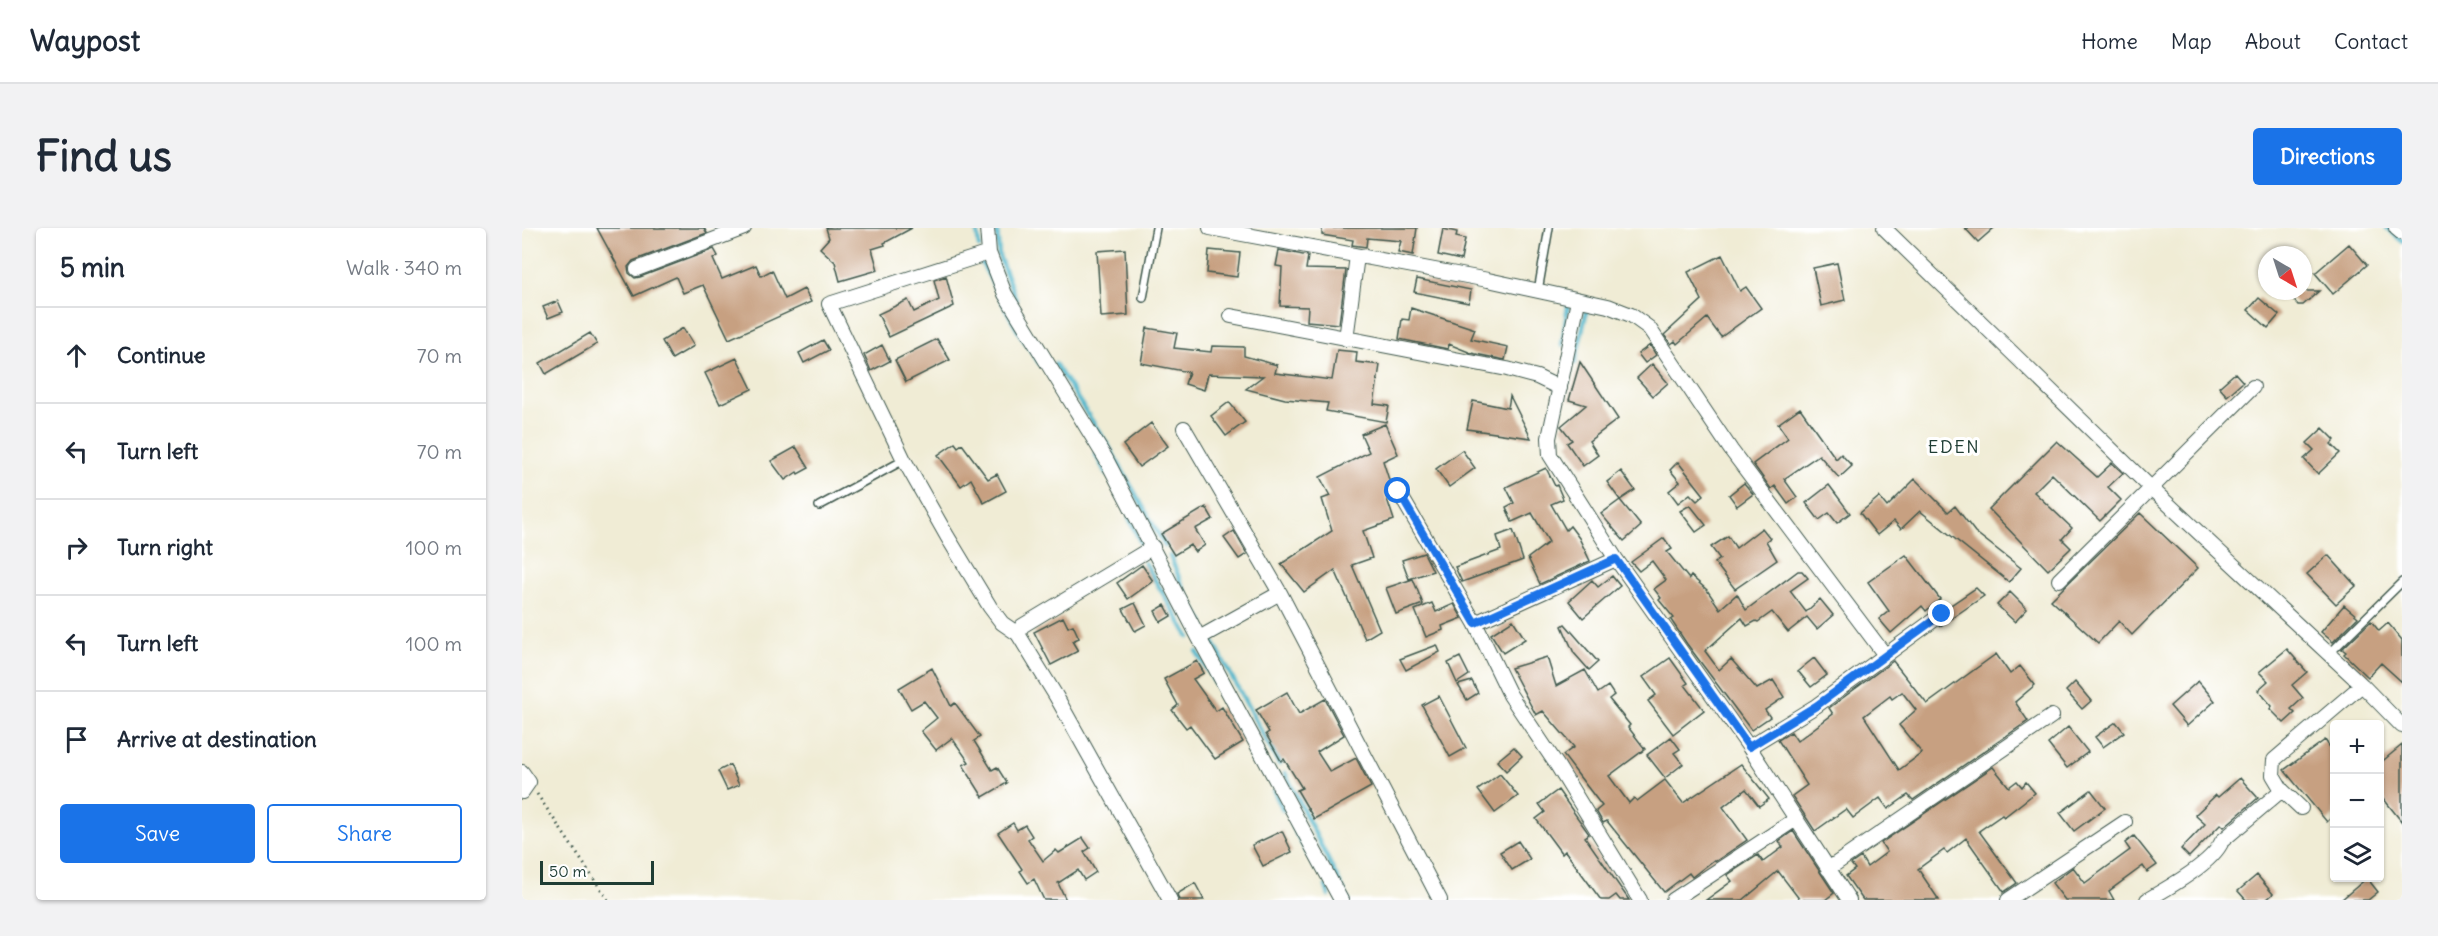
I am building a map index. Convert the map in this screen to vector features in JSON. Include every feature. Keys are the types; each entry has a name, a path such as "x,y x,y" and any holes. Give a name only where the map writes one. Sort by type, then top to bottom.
{"street":[{"path":"637,269 744,228"},
{"path":"987,228 989,253 1005,294 1106,459 1338,898"},
{"path":"1210,228 1538,291 1616,309 1631,315 1649,328 1731,450 1885,655"},
{"path":"1886,228 2151,488 2399,717"},
{"path":"2396,228 2402,233"},
{"path":"989,253 830,304 904,459 990,607 1002,623 1018,634 1056,696 1170,900"},
{"path":"1346,339 1357,256"},
{"path":"1578,301 1549,438 1550,455 1616,559 1749,747 1849,900"},
{"path":"1231,316 1508,369 1537,377 1560,388"},
{"path":"2059,580 2253,387"},
{"path":"1184,428 1280,593 1440,900"},
{"path":"1398,491 1475,623 1510,695 1557,765 1640,900"},
{"path":"1018,634 1022,626 1153,547"},
{"path":"1475,623 1616,559"},
{"path":"1199,638 1280,593"},
{"path":"1749,747 1816,706 1942,614"},
{"path":"2301,808 2282,790 2273,775 2274,760 2362,685"},
{"path":"1828,869 2052,716"},
{"path":"2147,900 2172,886 2218,851 2222,841 2282,790"},
{"path":"1673,900 1796,819"},
{"path":"2008,900 2125,822"}],"lane":[{"path":"1143,298 1156,228"},
{"path":"1538,291 1549,228"},
{"path":"819,506 904,459"},
{"path":"2329,654 2402,582"}],"path":[{"path":"524,782 608,900"}],"building":[{"path":"597,228 704,228 707,233 633,261 628,267 629,273 635,278 640,277 714,249 718,256 713,259 722,279 756,265 761,276 772,270 785,299 804,289 811,302 729,339 703,285 683,293 676,277 634,296"},
{"path":"826,228 912,228 884,243 885,245 872,249 878,270 840,281 835,262 820,248 829,238"},
{"path":"1322,228 1417,228 1413,255 1398,252 1401,241 1367,238 1366,247 1352,245 1353,240 1322,235"},
{"path":"1965,228 1994,228 1978,242"},
{"path":"1443,229 1457,232 1456,237 1465,239 1461,260 1438,255"},
{"path":"2349,244 2367,265 2333,294 2315,273"},
{"path":"1125,249 1128,315 1101,317 1097,251"},
{"path":"1209,250 1240,253 1237,277 1207,273"},
{"path":"1279,250 1308,256 1306,269 1346,270 1339,324 1307,321 1308,307 1280,306 1282,267 1276,266"},
{"path":"1722,255 1740,291 1746,287 1761,308 1721,337 1707,318 1677,344 1675,341 1671,344 1664,335 1702,300 1688,272"},
{"path":"1837,263 1845,300 1821,306 1813,268"},
{"path":"946,276 954,306 889,337 878,314 908,300 914,312 939,300 934,280"},
{"path":"1417,279 1471,290 1469,303 1414,292"},
{"path":"2258,299 2279,315 2268,328 2248,310"},
{"path":"2293,300 2309,300 2303,305 2298,305"},
{"path":"558,301 563,312 548,318 543,307"},
{"path":"1411,308 1475,329 1471,339 1508,347 1505,360 1471,353 1449,344 1448,349 1399,339 1402,319 1409,320"},
{"path":"683,328 694,346 672,359 662,341"},
{"path":"1147,328 1177,333 1174,348 1211,352 1212,346 1244,347 1244,356 1277,365 1275,373 1332,380 1337,350 1357,352 1356,362 1380,365 1374,404 1389,406 1386,422 1326,411 1328,403 1285,399 1246,389 1263,376 1208,374 1204,390 1185,384 1189,372 1141,363"},
{"path":"590,333 597,344 546,374 540,363"},
{"path":"937,339 950,360 906,382 895,360"},
{"path":"823,340 829,350 804,363 799,353"},
{"path":"882,345 890,361 871,371 864,355"},
{"path":"1650,345 1656,355 1645,363 1638,354"},
{"path":"737,358 752,389 720,404 705,373"},
{"path":"1580,362 1618,419 1589,441 1598,455 1583,466 1567,443 1572,440 1561,426 1586,405 1569,400"},
{"path":"1652,364 1668,383 1653,396 1637,378"},
{"path":"2235,373 2243,382 2227,396 2219,387"},
{"path":"1510,396 1531,438 1467,429 1473,401 1508,408"},
{"path":"1229,402 1245,422 1226,436 1211,416"},
{"path":"1800,408 1836,459 1841,454 1852,466 1839,478 1819,455 1784,479 1797,497 1788,504 1775,486 1771,489 1753,464 1788,438 1778,424"},
{"path":"1151,423 1168,446 1139,467 1123,445"},
{"path":"1385,424 1398,454 1383,461 1391,486 1385,493 1394,520 1363,531 1372,558 1352,565 1380,630 1365,639 1335,570 1304,592 1281,564 1332,531 1322,499 1330,496 1320,477 1369,452 1361,434"},
{"path":"2323,428 2335,440 2331,444 2340,453 2318,474 2304,459 2314,450 2307,443"},
{"path":"2057,441 2097,477 2112,463 2123,473 2108,487 2121,500 2100,521 2052,474 2034,492 2072,528 2062,539 2071,548 2048,570 1989,509"},
{"path":"955,443 958,447 962,444 988,479 997,474 1006,491 984,503 971,479 961,486 938,455"},
{"path":"796,447 809,468 785,480 771,461"},
{"path":"1462,450 1475,468 1449,487 1436,469"},
{"path":"1678,462 1704,495 1697,501 1690,494 1678,503 1669,491 1680,482 1670,470"},
{"path":"1546,468 1563,499 1551,504 1566,530 1570,526 1579,538 1590,561 1540,584 1528,558 1549,542 1532,513 1512,522 1506,507 1514,503 1506,487"},
{"path":"1621,471 1635,490 1620,500 1607,482"},
{"path":"1915,479 1948,512 1955,506 1975,532 2021,568 2009,582 1920,511 1901,529 1894,521 1877,535 1860,513 1879,497 1887,507"},
{"path":"1744,483 1753,494 1737,506 1729,495"},
{"path":"1829,485 1850,513 1837,523 1829,513 1819,520 1806,503"},
{"path":"1620,500 1641,526 1624,541 1601,514"},
{"path":"1690,505 1706,525 1696,532 1680,511"},
{"path":"1206,507 1213,519 1195,529 1205,545 1195,552 1190,545 1174,555 1161,534"},
{"path":"2140,513 2198,568 2132,635 2119,621 2098,643 2051,600"},
{"path":"1762,528 1770,538 1766,541 1777,560 1735,589 1715,563 1720,559 1711,547 1728,536 1736,548"},
{"path":"1513,530 1523,560 1462,582 1455,567 1501,550 1497,536"},
{"path":"1234,531 1247,554 1239,559 1224,538"},
{"path":"1664,538 1672,549 1667,552 1689,579 1691,576 1707,590 1720,609 1737,594 1746,610 1798,571 1802,571 1808,578 1790,591 1806,612 1820,599 1833,615 1817,629 1807,617 1788,632 1772,612 1758,622 1747,626 1742,618 1705,651 1719,670 1731,659 1757,689 1773,680 1784,697 1765,710 1770,717 1751,730 1687,644 1671,620 1674,618 1659,600 1661,598 1654,589 1666,580 1652,561 1639,571 1631,562"},
{"path":"1424,553 1433,571 1409,579 1402,560"},
{"path":"1906,555 1940,599 1926,611 1922,606 1891,633 1879,619 1889,611 1868,582"},
{"path":"2328,555 2356,586 2336,604 2307,574"},
{"path":"1142,565 1153,581 1128,599 1117,583"},
{"path":"1612,576 1620,586 1583,618 1569,601 1592,580 1598,587"},
{"path":"1413,579 1423,604 1396,614 1386,588"},
{"path":"1976,588 1984,596 1939,627 1950,618 1951,612 1948,607"},
{"path":"2010,592 2027,609 2015,622 1997,605"},
{"path":"1135,603 1146,625 1135,631 1123,609"},
{"path":"1432,603 1436,612 1454,604 1462,618 1442,626 1443,630 1426,637 1415,610"},
{"path":"1165,605 1171,616 1161,622 1155,611"},
{"path":"2344,605 2358,617 2333,642 2321,632"},
{"path":"1063,617 1068,627 1073,625 1079,638 1072,641 1078,651 1051,665 1034,632"},
{"path":"1513,620 1525,639 1503,653 1491,634"},
{"path":"2371,621 2379,631 2388,623 2402,640 2402,682 2381,663 2368,677 2344,654 2346,652 2342,649"},
{"path":"1565,624 1598,662 1589,670 1574,653 1562,626"},
{"path":"1437,645 1440,652 1406,670 1400,659"},
{"path":"2287,649 2307,672 2292,685 2303,698 2291,709 2295,713 2284,723 2270,709 2272,706 2258,690 2268,681 2259,672"},
{"path":"1996,654 2010,674 2020,666 2035,685 2015,702 2028,721 1913,800 1908,795 1888,809 1880,798 1853,818 1846,809 1815,831 1792,796 1807,785 1778,740 1791,732 1797,741 1833,714 1829,708 1893,661 1927,704","holes":["1902,692 1916,710 1899,725 1922,753 1899,770 1864,716 1890,696 1892,699"]},
{"path":"1460,657 1469,675 1457,683 1448,663"},
{"path":"1547,657 1556,686 1585,670 1598,693 1608,686 1614,695 1609,699 1630,725 1628,727 1645,749 1609,776 1629,803 1634,798 1637,801 1665,780 1683,803 1741,764 1769,799 1759,806 1746,789 1723,807 1747,840 1716,861 1714,860 1692,877 1689,873 1664,892 1607,821 1603,823 1596,811 1602,806 1563,755 1574,747 1543,711 1536,715 1511,668"},
{"path":"1670,658 1688,683 1685,685 1704,710 1673,734 1648,701 1656,695 1643,677"},
{"path":"1814,658 1827,675 1811,687 1798,671"},
{"path":"1197,661 1204,673 1193,679 1216,711 1222,707 1243,742 1215,759 1190,725 1186,728 1172,710 1178,705 1164,679"},
{"path":"932,668 951,706 955,703 980,737 974,741 992,770 997,767 1007,783 983,797 963,765 969,762 952,738 936,750 921,731 937,718 924,701 911,709 899,688"},
{"path":"1472,681 1478,693 1467,700 1458,685"},
{"path":"2198,681 2215,701 2187,726 2170,706"},
{"path":"2075,682 2091,701 2082,709 2066,691"},
{"path":"1287,692 1299,714 1325,699 1344,735 1317,752 1330,772 1356,758 1371,787 1314,819 1297,790 1302,788 1284,759 1281,761 1266,734 1269,732 1256,710"},
{"path":"1439,696 1466,748 1450,757 1422,705"},
{"path":"2116,722 2124,732 2103,747 2095,737"},
{"path":"2068,727 2088,752 2067,768 2048,744"},
{"path":"1671,737 1680,749 1674,753 1683,764 1665,778 1647,755"},
{"path":"2325,740 2330,747 2330,819 2327,822 2284,770"},
{"path":"2402,745 2402,822 2384,799 2384,760"},
{"path":"1514,747 1522,756 1506,771 1497,761"},
{"path":"730,765 739,785 727,790 718,771"},
{"path":"1993,767 2009,787 2017,781 2022,787 2026,782 2035,793 2004,817 2002,815 1979,831 2017,883 2004,892 1966,838 1947,853 1944,850 1918,869 1939,900 1863,900 1846,876 1855,869 1851,864 1861,857 1867,867 1887,852 1881,843"},
{"path":"1500,774 1518,796 1495,813 1478,790"},
{"path":"2240,778 2258,798 2224,827 2221,824 2189,857 2181,849 2205,824 2195,815 2216,795 2218,797"},
{"path":"1558,790 1589,834 1585,837 1629,900 1620,900 1616,895 1609,900 1601,900 1565,851 1562,854 1536,819 1545,812 1539,804"},
{"path":"2091,790 2105,808 2074,831 2060,813"},
{"path":"1013,823 1017,830 1025,825 1032,836 1028,839 1043,861 1056,850 1059,853 1083,838 1090,848 1084,852 1096,872 1084,880 1078,870 1058,883 1066,900 1044,900 1034,879 1028,883 1020,871 1022,869 998,833"},
{"path":"1282,831 1292,852 1263,866 1252,845"},
{"path":"1793,831 1834,893 1825,900 1800,900 1778,871 1743,900 1706,900 1732,881 1727,875 1758,855 1763,862 1783,847 1779,841"},
{"path":"2134,836 2157,865 2147,872 2143,866 2109,891 2114,900 2065,900 2052,883 2073,867 2085,883 2130,850 2125,843"},
{"path":"1518,841 1530,859 1512,870 1500,852"},
{"path":"2257,875 2273,894 2266,900 2246,900 2238,891"},
{"path":"2362,882 2370,882 2378,892 2368,900 2341,900"},
{"path":"1195,883 1204,900 1179,900 1177,894"}],"waterway":[{"path":"977,228 979,247"},
{"path":"997,228 999,256 1016,300"},
{"path":"2387,228 2402,241"},
{"path":"981,261 1018,331 1040,364"},
{"path":"1562,345 1568,306"},
{"path":"1575,363 1587,309"},
{"path":"1055,364 1109,447 1165,546"},
{"path":"1095,453 1107,475"},
{"path":"1129,517 1142,546 1140,550"},
{"path":"1170,556 1188,599 1203,622"},
{"path":"1145,563 1189,637"},
{"path":"1213,642 1279,764"},
{"path":"1197,652 1223,696"},
{"path":"1285,773 1348,900"},
{"path":"1274,791 1283,810"},
{"path":"1292,826 1316,868"},
{"path":"1326,886 1329,895"}],"district":[{"name":"EDEN","path":"1954,446"}],"route":[{"path":"1398,491 1475,623 1616,559 1749,747 1816,706 1942,614"}]}
